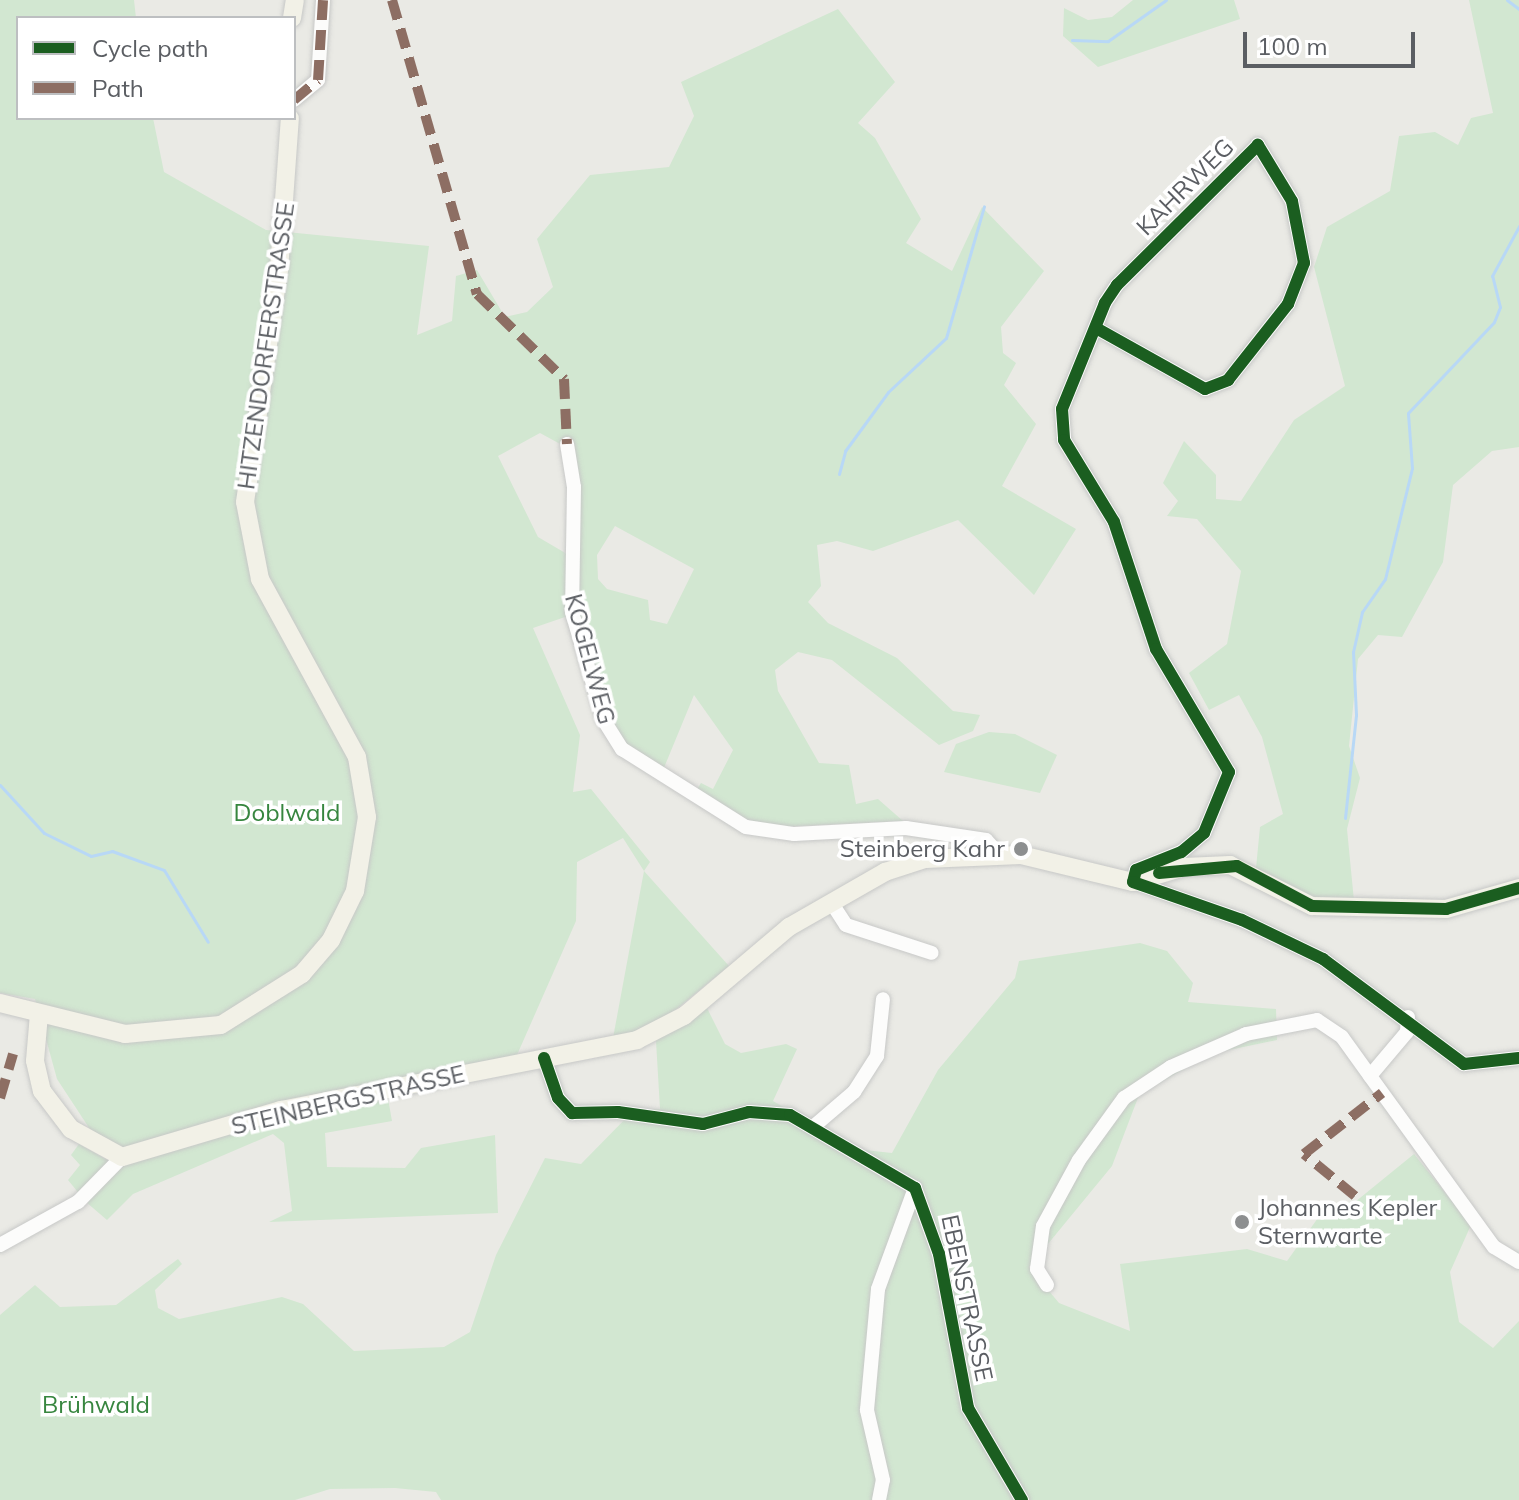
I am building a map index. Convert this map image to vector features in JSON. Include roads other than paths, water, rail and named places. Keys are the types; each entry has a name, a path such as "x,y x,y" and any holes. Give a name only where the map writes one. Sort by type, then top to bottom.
{"main road":[{"name":"HITZENDORFERSTRASSE","path":"0,1003 147,1036 239,1018 315,960 341,923 360,874 367,817 357,757 267,595 247,526 247,448 279,270 290,120"},
{"name":"STEINBERGSTRASSE","path":"122,1157 281,1110 637,1040 701,1002 759,948 831,902 910,862 998,853 1133,882"},
{"path":"1133,882 1184,867 1230,865 1305,905 1436,910 1519,888"},
{"path":"39,1014 35,1061 42,1091 71,1129 122,1157"}],"street":[{"path":"296,98 318,80 323,0"},
{"name":"KAHRWEG","path":"1096,328 1205,389 1228,380 1288,304 1304,263 1292,201 1258,145 1117,285 1096,328 1065,400 1064,440 1114,522 1159,655 1229,772 1204,833 1181,852 1136,870 1133,882"},
{"name":"KOGELWEG","path":"567,444 574,487 572,612 603,719 622,749 746,827 794,834 906,828 986,840 998,853"},
{"path":"1133,882 1269,933 1408,1017 1464,1064 1519,1058"},
{"path":"831,902 846,925 932,953"},
{"path":"813,1127 854,1092 877,1056 883,999"},
{"path":"1370,1076 1407,1032 1408,1017"},
{"path":"1047,1285 1037,1269 1043,1226 1079,1160 1124,1098 1171,1067 1246,1034 1317,1020 1342,1037 1494,1247 1519,1262"},
{"path":"544,1058 558,1098 572,1113 618,1112 703,1124 775,1111 813,1127 915,1188 878,1289 867,1410 883,1480 879,1500"},
{"path":"0,1245 78,1202 122,1157"},
{"name":"EBENSTRASSE","path":"915,1188 939,1254 968,1408 1022,1500"}],"waterway":[{"path":"1072,40 1108,41 1166,0"},
{"path":"1507,0 1519,9"},
{"path":"839,474 845,451 888,392 946,338 984,206"},
{"path":"1345,818 1356,715 1353,652 1362,612 1385,579 1412,468 1408,413 1494,322 1500,307 1492,276 1519,226"},
{"path":"0,785 44,833 91,856 112,851 164,870 208,942"}],"place":[{"name":"Steinberg Kahr","path":"1021,849"},
{"name":"Johannes Kepler Sternwarte","path":"1242,1222"}],"park label":[{"name":"Doblwald","path":"287,813"},
{"name":"Brühwald","path":"96,1405"}]}
